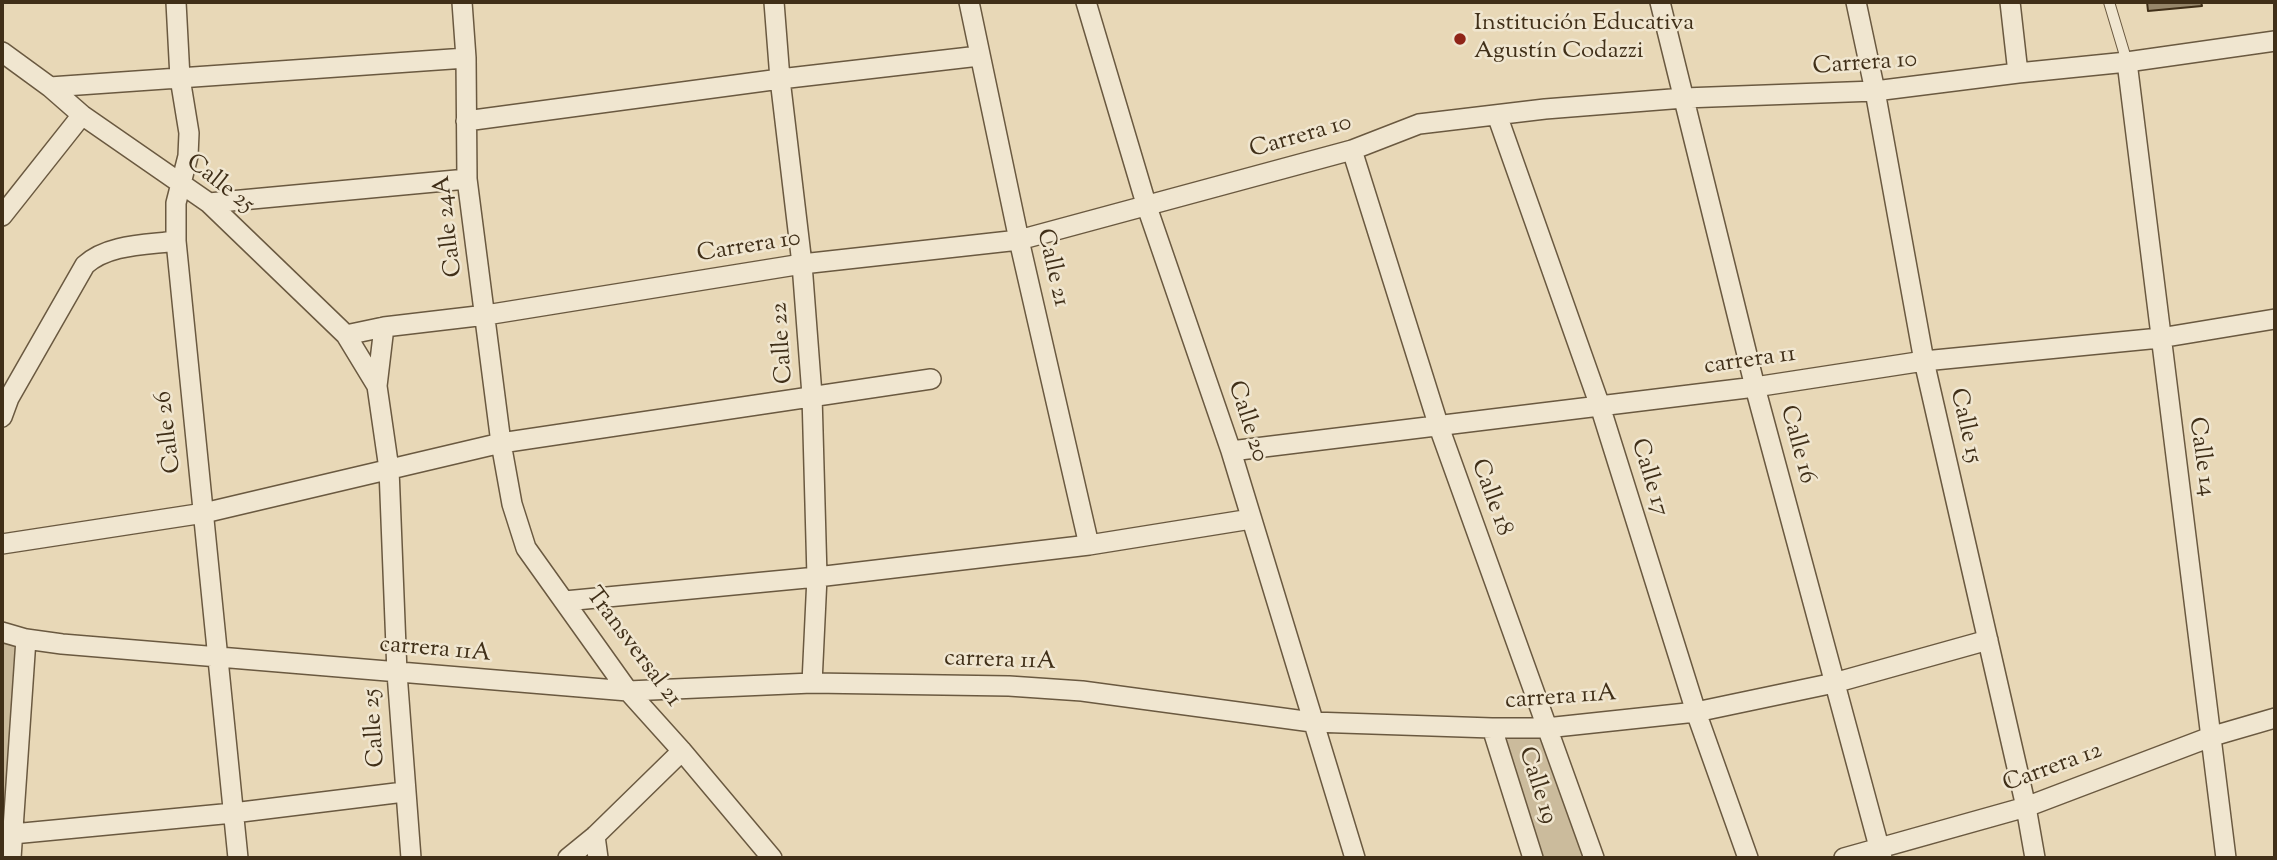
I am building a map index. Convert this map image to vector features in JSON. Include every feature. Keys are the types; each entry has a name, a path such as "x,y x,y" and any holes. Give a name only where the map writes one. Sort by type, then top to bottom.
{"street":[{"name":"Calle 26","path":"176,2 180,78 189,133 185,172 179,184 176,203 176,241 238,858"},
{"name":"Calle 24A","path":"462,2 466,58 467,179 501,443"},
{"name":"Calle 22","path":"774,2 780,79 802,264 812,395 817,577 812,682"},
{"name":"Calle 21","path":"968,2 1089,545"},
{"name":"Calle 20","path":"1086,2 1147,207 1231,451 1355,858"},
{"name":"Calle 16","path":"1660,2 1755,387 1881,854"},
{"name":"Calle 15","path":"1856,2 1875,91 1924,361 2026,807 2035,858"},
{"path":"2010,2 2018,73"},
{"name":"Carrera 10","path":"346,335 802,264 1019,240 1352,150 1419,124 1684,98 1875,91 2127,62 2275,41"},
{"name":"Calle 25","path":"2,52 50,87 82,115 209,203 346,335 377,386"},
{"path":"466,121 780,79 979,56"},
{"path":"50,87 466,58"},
{"name":"Calle 14","path":"2127,62 2227,858"},
{"path":"2,216 82,115"},
{"name":"Calle 17","path":"1497,115 1600,406 1696,712 1748,858"},
{"name":"Calle 18","path":"1352,150 1439,427 1594,858"},
{"path":"209,203 467,179"},
{"path":"2,417 9,398 85,265 96,255 110,250 176,241"},
{"name":"carrera 11","path":"1231,451 1755,387 1924,361 2160,338 2275,319"},
{"name":"Calle 25","path":"384,327 377,386 389,469 397,673 411,858"},
{"path":"2,544 204,513 501,443 931,379"},
{"name":"Transversal 21","path":"501,443 512,503 526,548 628,691 772,858"},
{"path":"565,601 817,577 1089,545 1251,519"},
{"name":"carrera 11A","path":"2,632 26,639 219,658 628,691 812,682 1009,686 1082,691 1312,722 1492,728 1546,728 1696,712 1834,683 1988,640"},
{"path":"10,858 6,835 26,639"},
{"name":"Carrera 12","path":"1844,858 1881,854 2026,807 2213,736 2275,718"},
{"name":"Calle 19","path":"1492,728 1533,858"},
{"path":"568,858 595,836 682,751"},
{"path":"6,835 233,813 404,792"},
{"path":"595,836 598,858"}],"lane":[{"path":"2109,2 2127,62"}],"shaded area":[{"path":"4,640 20,645 7,829 2,829"},
{"path":"1499,732 1543,733 1589,858 1539,858"}],"building":[{"path":"2147,2 2201,2 2202,6 2148,11"}],"place":[{"name":"Institución Educativa Agustín Codazzi","path":"1460,39"}]}
